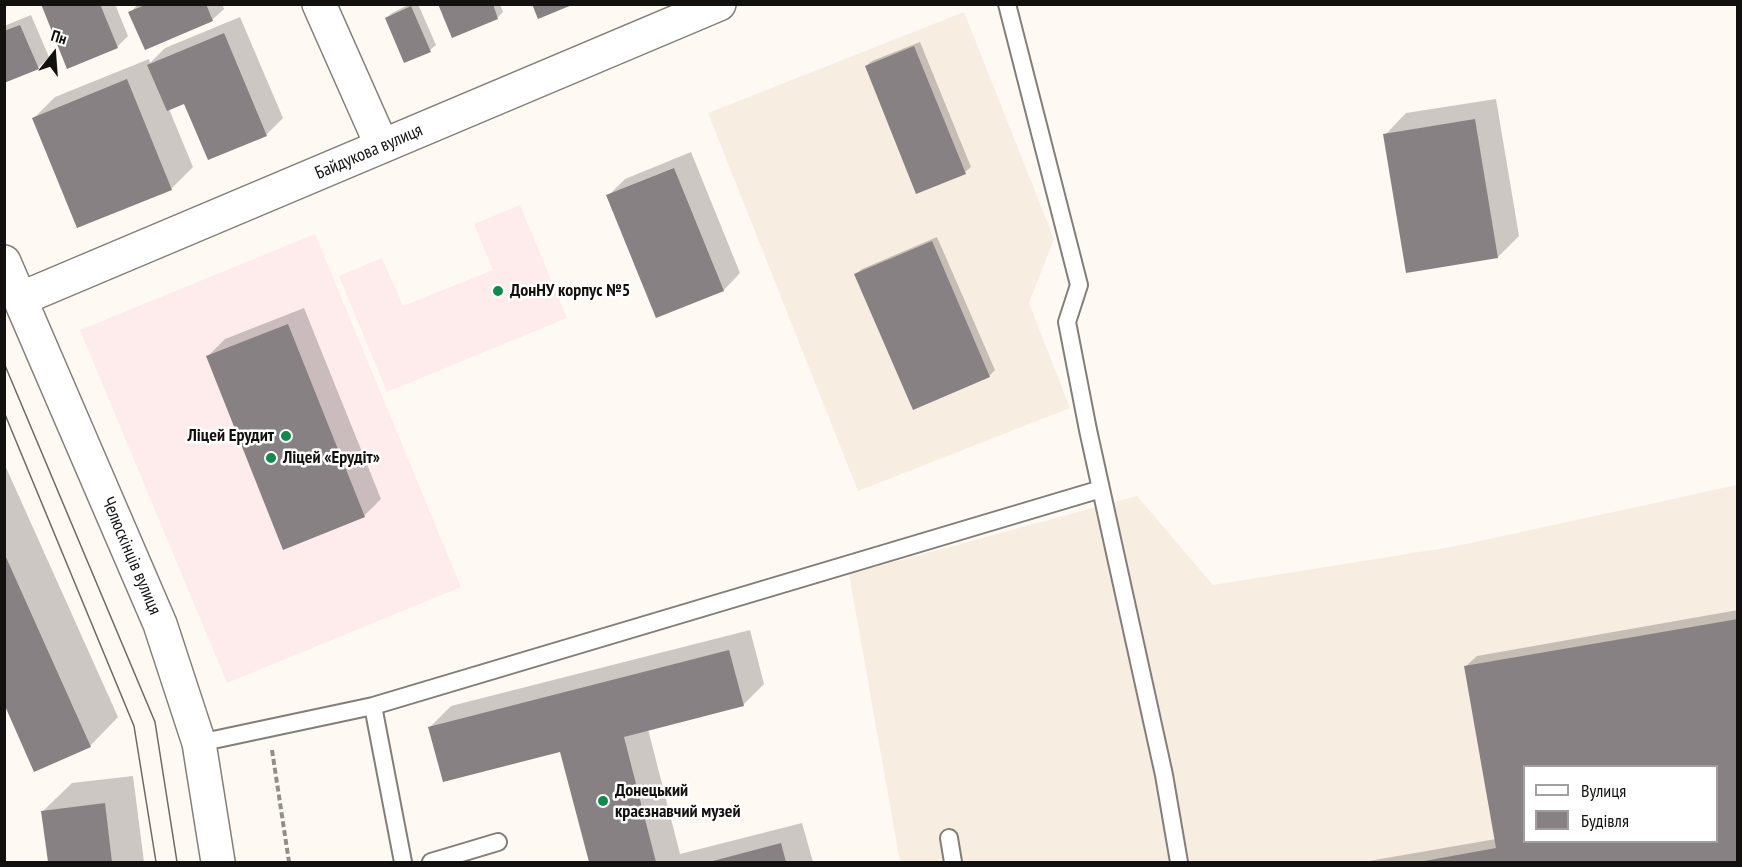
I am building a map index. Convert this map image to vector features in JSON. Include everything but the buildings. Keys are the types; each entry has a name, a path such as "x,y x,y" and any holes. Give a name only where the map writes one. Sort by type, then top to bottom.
{"main road":[{"path":"319,4 382,146"},
{"name":"Байдукова вулиця","path":"20,299 701,8"},
{"name":"Челюскінців вулиця","path":"4,262 159,624 199,743 218,862"}],"lane":[{"path":"1007,4 1079,285 1067,322 1164,775 1179,862"},
{"path":"199,743 374,706 1101,489"},
{"path":"374,706 404,862"},
{"path":"949,838 953,862"},
{"path":"431,862 498,842"}],"path":[{"path":"268,728 289,862"}],"shaded area":[{"path":"964,12 1054,239 1029,303 1070,408 858,491 708,113"},
{"name":"ДонНУ корпус №5","path":"520,205 567,318 387,392 339,276 382,258 403,306 493,270 474,224"},
{"name":"Ліцей «Ерудіт»","path":"315,234 461,587 227,683 80,330"},
{"path":"1737,485 1737,862 900,862 849,574 1137,496 1213,585 1457,546"}],"tram line":[{"path":"4,363 155,722 177,862"},
{"path":"4,412 134,726 156,862"}],"place":[{"name":"ДонНУ корпус №5","path":"498,291"},
{"name":"Ліцей Ерудит","path":"286,436"},
{"name":"Ліцей «Ерудіт»","path":"271,458"},
{"name":"Донецький краєзнавчий музей","path":"603,801"}]}
